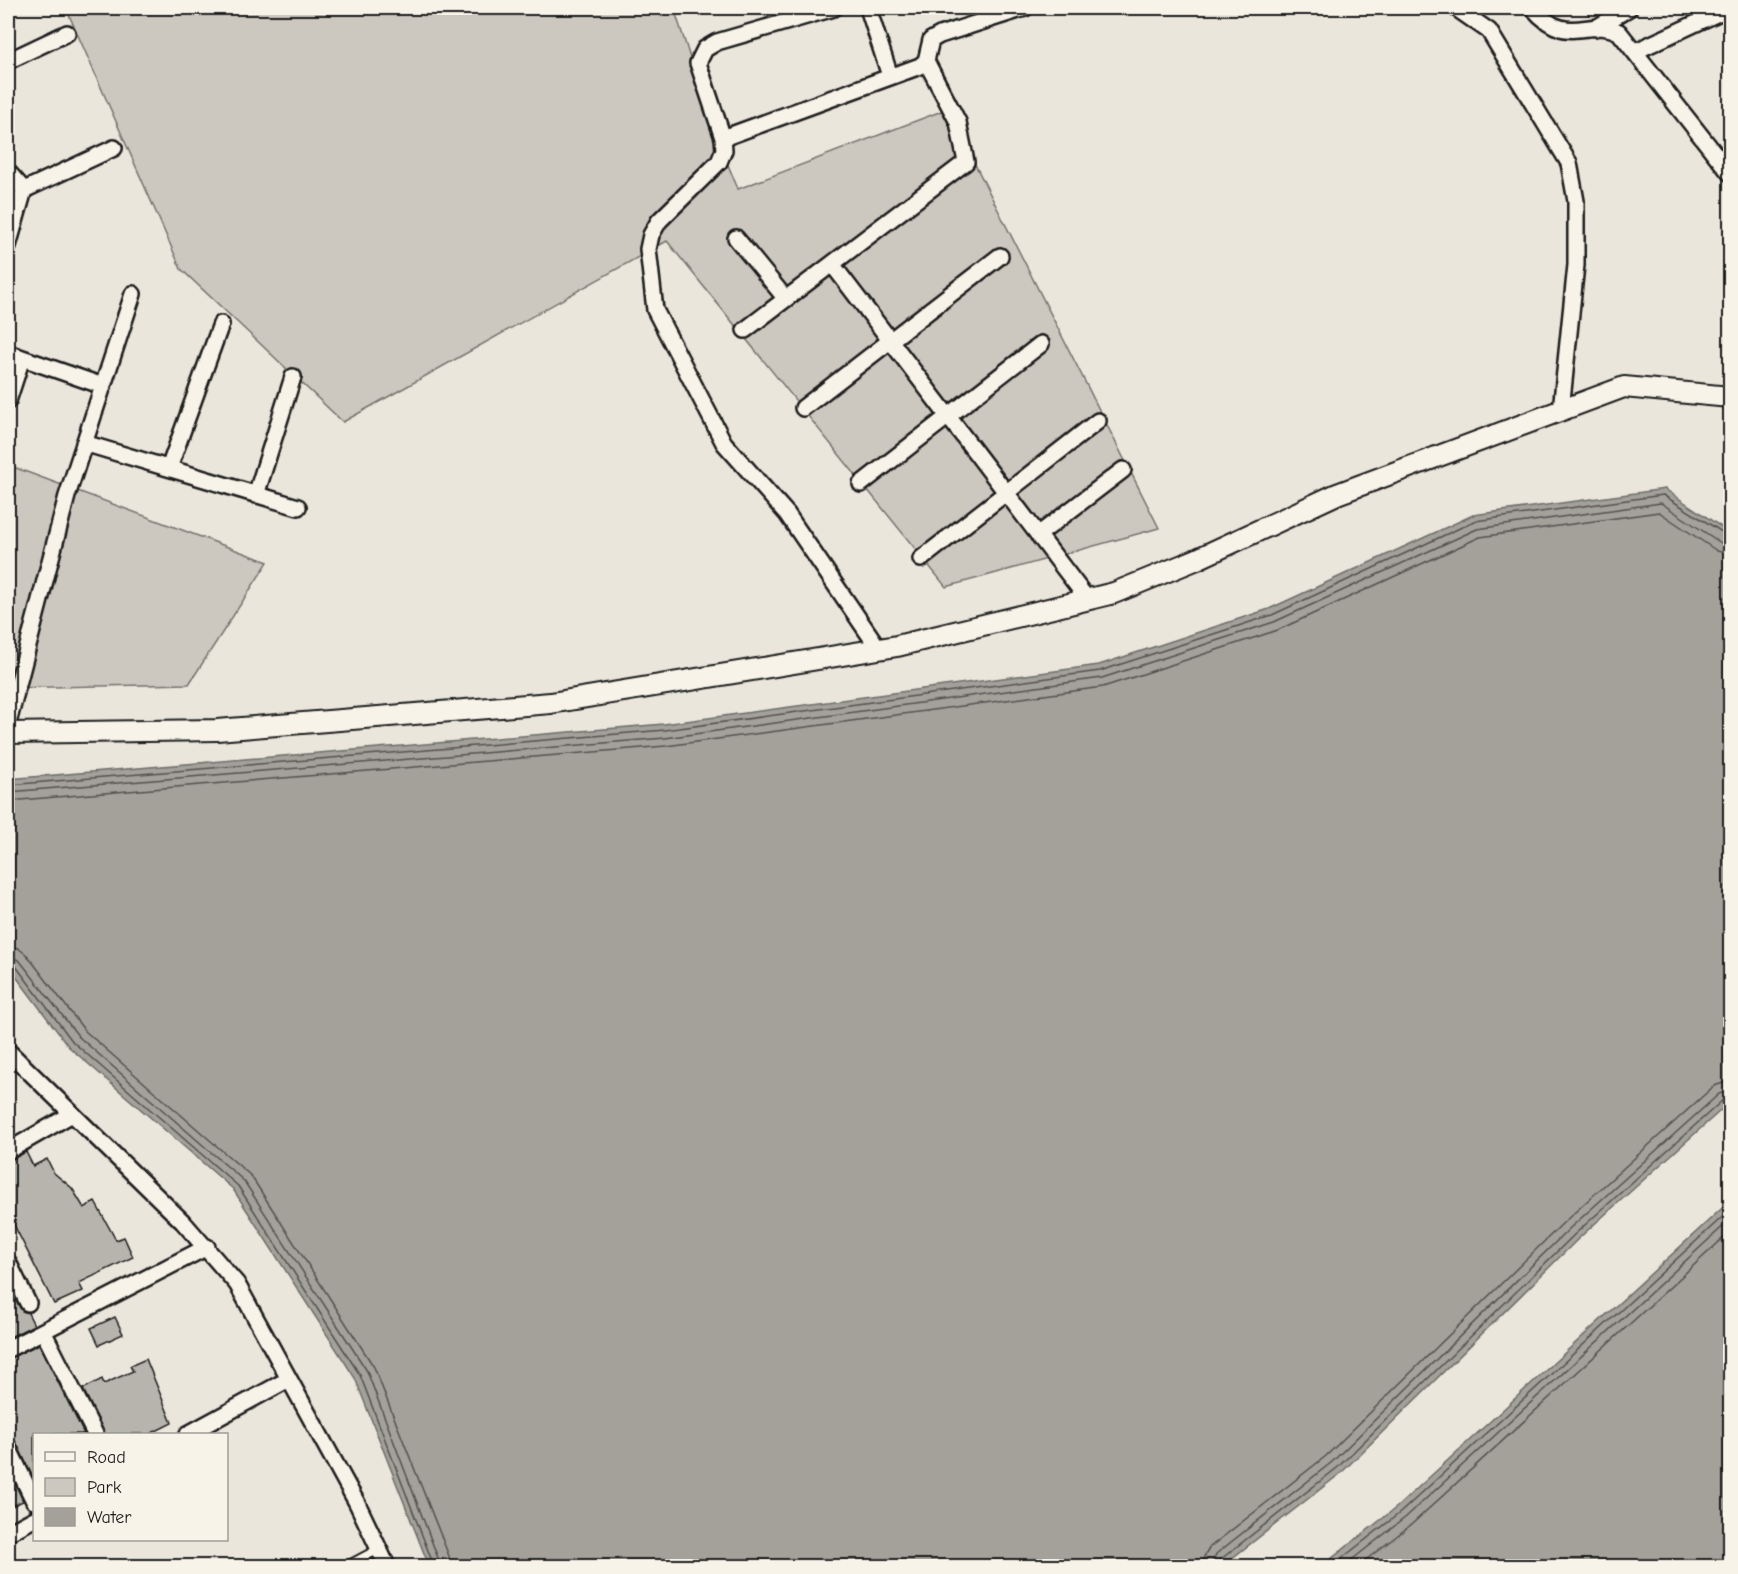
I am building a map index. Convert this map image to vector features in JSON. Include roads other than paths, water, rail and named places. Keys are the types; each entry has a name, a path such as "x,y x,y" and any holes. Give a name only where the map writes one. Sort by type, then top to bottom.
{"street":[{"path":"834,8 717,42 705,49 698,63 723,138 724,150 719,162 659,221 651,235 648,249 656,310 724,443 787,514 879,649"},
{"path":"868,8 890,76"},
{"path":"723,138 920,66 926,61 931,40 987,14 1025,8"},
{"path":"1456,8 1489,31 1569,163 1576,201 1576,264 1561,410"},
{"path":"1533,8 1551,25 1578,31 1611,28 1619,32 1731,173"},
{"path":"1596,28 1629,8"},
{"path":"1636,51 1729,8"},
{"path":"8,61 67,33"},
{"path":"746,330 966,162 958,122 926,61"},
{"path":"8,246 24,190 114,148"},
{"path":"8,172 24,190"},
{"path":"736,238 786,299"},
{"path":"803,408 1000,256"},
{"path":"832,264 1088,600"},
{"path":"8,723 67,496 133,294"},
{"path":"169,468 221,324"},
{"path":"861,484 1041,344"},
{"path":"8,401 15,356 103,386"},
{"path":"256,495 293,377"},
{"path":"8,733 217,730 551,703 879,649 1114,593 1195,560 1337,494 1624,387 1731,397"},
{"path":"921,559 1098,421"},
{"path":"84,443 298,507"},
{"path":"1038,535 1123,470"},
{"path":"8,1051 207,1247 237,1284 387,1566"},
{"path":"8,1151 72,1114"},
{"path":"8,1349 207,1247"},
{"path":"8,1263 28,1303"},
{"path":"43,1331 94,1433"},
{"path":"191,1433 289,1379"},
{"path":"8,1447 33,1499"},
{"path":"8,1533 33,1519"}],"lane":[{"path":"347,1566 379,1549"}],"water":[{"path":"1665,489 1730,533 1730,1102 1579,1238 1341,1473 1222,1566 429,1566 355,1378 233,1189 69,1047 8,966 8,779 664,724 1099,665 1269,609 1473,515"},
{"path":"1730,1201 1730,1566 1322,1566 1397,1507"}]}
